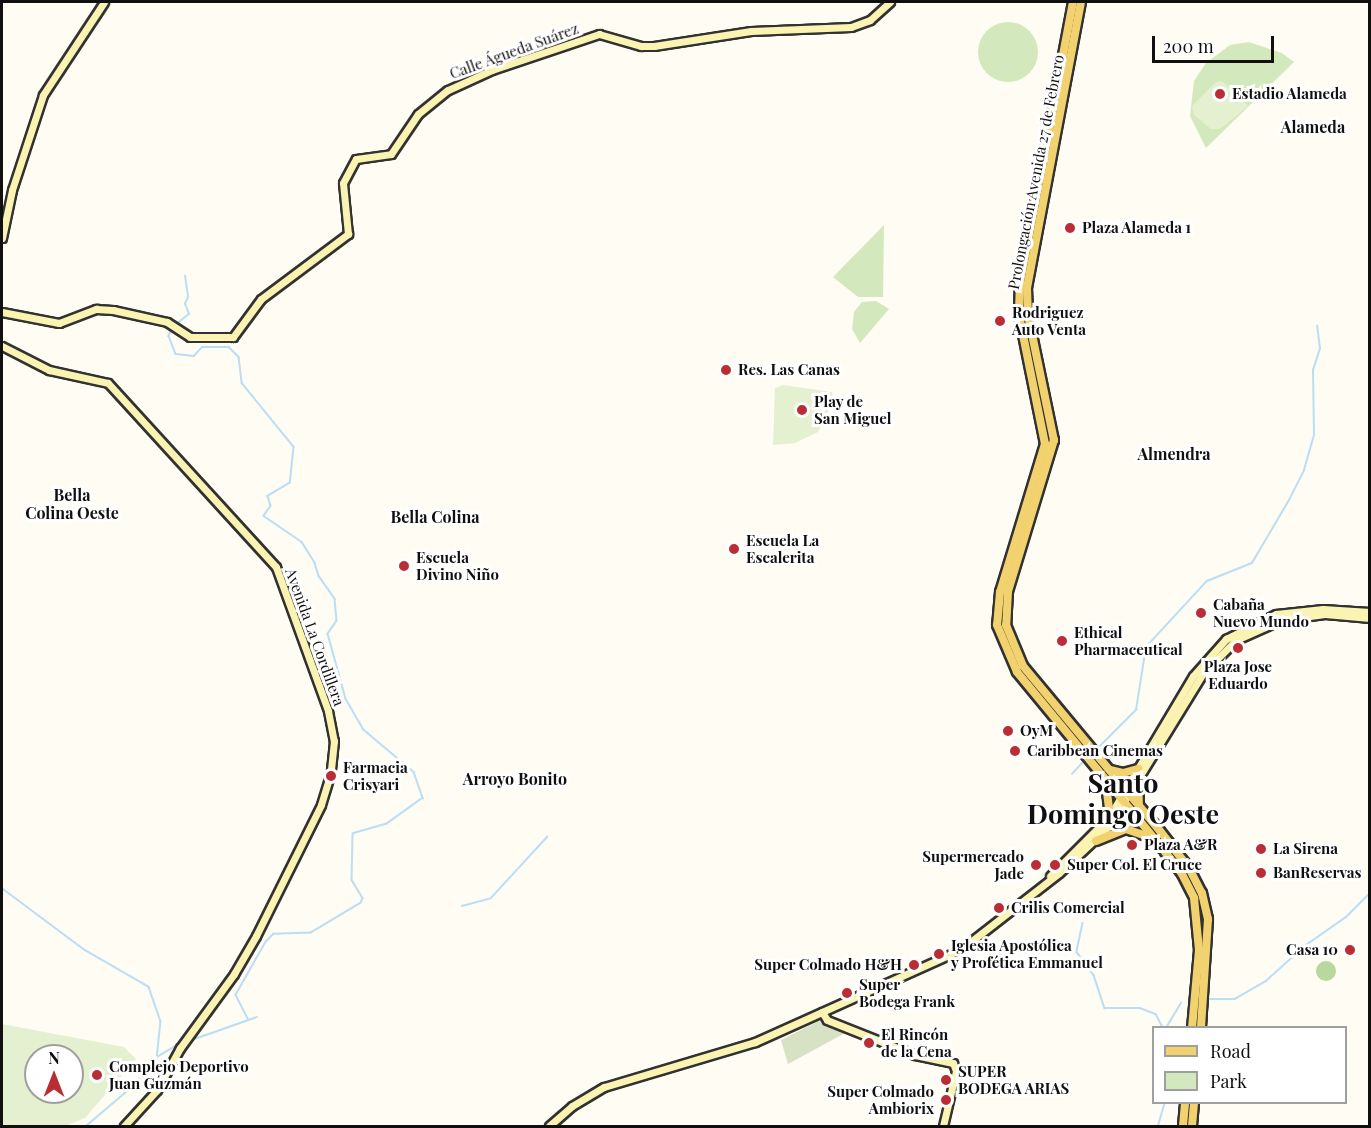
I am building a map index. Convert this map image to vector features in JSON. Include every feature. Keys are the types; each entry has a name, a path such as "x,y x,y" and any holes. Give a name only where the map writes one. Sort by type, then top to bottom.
{"main road":[{"path":"2,238 12,190 43,95 104,2"},
{"name":"Calle Águeda Suárez","path":"2,312 59,323 96,309 113,310 174,327 196,338 237,334 261,299 348,234 342,183 356,159 391,154 418,114 447,90 492,70 595,35 646,46 751,31 850,27 870,20 890,2"},
{"name":"Prolongación Avenida 27 de Febrero","path":"1072,2 1019,288 1019,315 1045,444 1000,592 997,615 1000,637 1011,663 1182,874 1197,914 1199,950 1192,1026"},
{"name":"Prolongación Avenida 27 de Febrero","path":"1081,2 1027,288 1028,315 1054,440 1008,591 1006,614 1008,635 1018,658 1189,868 1202,893 1208,919 1201,1026"},
{"name":"Avenida La Cordillera","path":"2,346 49,370 108,383 155,430 276,567 328,711 333,762 321,805 294,864 240,965 195,1024 157,1090 124,1126"},
{"path":"1096,841 1202,664 1237,631 1287,612 1334,609 1370,612"},
{"path":"1127,792 1138,779 1203,673 1236,640 1281,620 1325,614 1370,618"},
{"path":"1108,769 1123,773 1138,769"},
{"path":"1138,779 1136,792 1143,810"},
{"path":"1105,780 1110,815"},
{"path":"1049,878 1122,800"},
{"path":"549,1126 572,1106 604,1087 755,1042 958,952 1096,841 1126,828 1155,839"},
{"path":"822,1012 827,1020 915,1055 953,1063 956,1071 943,1126"},
{"path":"1183,1126 1185,1104"},
{"path":"1192,1126 1194,1104"}],"green space":[{"path":"1008,22 1025,27 1033,35 1038,52 1033,69 1025,77 1008,82 991,77 983,69 978,52 983,35 991,27"},
{"path":"1249,42 1282,53 1294,62 1206,148 1190,116 1194,81 1206,63 1230,45"},
{"name":"Estadio Alameda","path":"1222,81 1248,106 1220,129 1211,129 1194,115 1192,106 1216,82"},
{"path":"884,225 883,297 858,297 833,277"},
{"path":"876,301 889,309 860,343 852,329 854,312 862,302"},
{"name":"Play de San Miguel","path":"783,385 832,392 831,405 818,432 795,443 773,445 775,388"},
{"path":"1125,808 1148,834 1126,827 1109,831"},
{"path":"1326,961 1333,964 1336,971 1333,978 1326,981 1319,978 1316,971 1319,964"},
{"path":"819,1021 845,1033 788,1064 781,1040"},
{"name":"Complejo Deportivo Juan Guzmán","path":"2,1024 124,1047 136,1059 85,1118 65,1126 2,1126"}],"waterway":[{"path":"175,325 189,314 185,304 188,297 185,276"},
{"path":"1096,750 1136,710 1146,647 1207,581 1252,563 1288,502 1304,470 1314,434 1313,370 1320,349 1317,326"},
{"path":"172,329 169,336 176,354 194,356 202,347 229,347 239,357 242,383 294,447 290,483 268,496 271,506 264,516 302,542 315,563 319,576 335,599 337,621 328,634 346,699 363,729 414,772 423,798 387,824 353,834 352,880 363,898 361,903 311,933 274,934 266,942 236,995 248,1019"},
{"path":"1072,774 1086,759"},
{"path":"462,906 491,898 547,837"},
{"path":"2,888 85,950 149,987 161,1021 157,1057"},
{"path":"1306,945 1346,917 1370,893"},
{"path":"1083,923 1077,952 1094,975 1105,1008 1140,1008 1156,1014 1162,1026"},
{"path":"1207,999 1235,999 1266,981 1296,954"},
{"path":"1167,1026 1181,1003"},
{"path":"189,1041 257,1017"},
{"path":"86,1126 131,1088 157,1057 179,1044"},
{"path":"1158,1126 1164,1104"}],"place":[{"name":"Estadio Alameda","path":"1220,94"},
{"name":"Plaza Alameda 1","path":"1070,228"},
{"name":"Rodriguez Auto Venta","path":"1000,321"},
{"name":"Res. Las Canas","path":"726,370"},
{"name":"Play de San Miguel","path":"802,410"},
{"name":"Escuela La Escalerita","path":"734,549"},
{"name":"Escuela Divino Niño","path":"404,566"},
{"name":"Cabaña Nuevo Mundo","path":"1201,613"},
{"name":"Ethical Pharmaceutical","path":"1062,641"},
{"name":"Plaza Jose Eduardo","path":"1238,648"},
{"name":"OyM","path":"1008,731"},
{"name":"Caribbean Cinemas","path":"1015,751"},
{"name":"Farmacia Crisyari","path":"331,776"},
{"name":"Plaza A&R","path":"1132,845"},
{"name":"La Sirena","path":"1261,849"},
{"name":"Supermercado Jade","path":"1036,865"},
{"name":"Super Col. El Cruce","path":"1055,865"},
{"name":"BanReservas","path":"1261,873"},
{"name":"Crilis Comercial","path":"999,908"},
{"name":"Casa 10","path":"1350,950"},
{"name":"Iglesia Apostólica y Profética Emmanuel","path":"939,954"},
{"name":"Super Colmado H&H","path":"914,965"},
{"name":"Super Bodega Frank","path":"847,993"},
{"name":"El Rincón de la Cena","path":"869,1043"},
{"name":"Complejo Deportivo Juan Guzmán","path":"97,1075"},
{"name":"SUPER BODEGA ARIAS","path":"946,1080"},
{"name":"Super Colmado Ambiorix","path":"946,1100"}],"district":[{"name":"Alameda","path":"1313,127"},
{"name":"Almendra","path":"1174,454"},
{"name":"Bella Colina Oeste","path":"72,504"},
{"name":"Bella Colina","path":"435,517"},
{"name":"Arroyo Bonito","path":"515,779"},
{"name":"Santo Domingo Oeste","path":"1123,798"}]}
